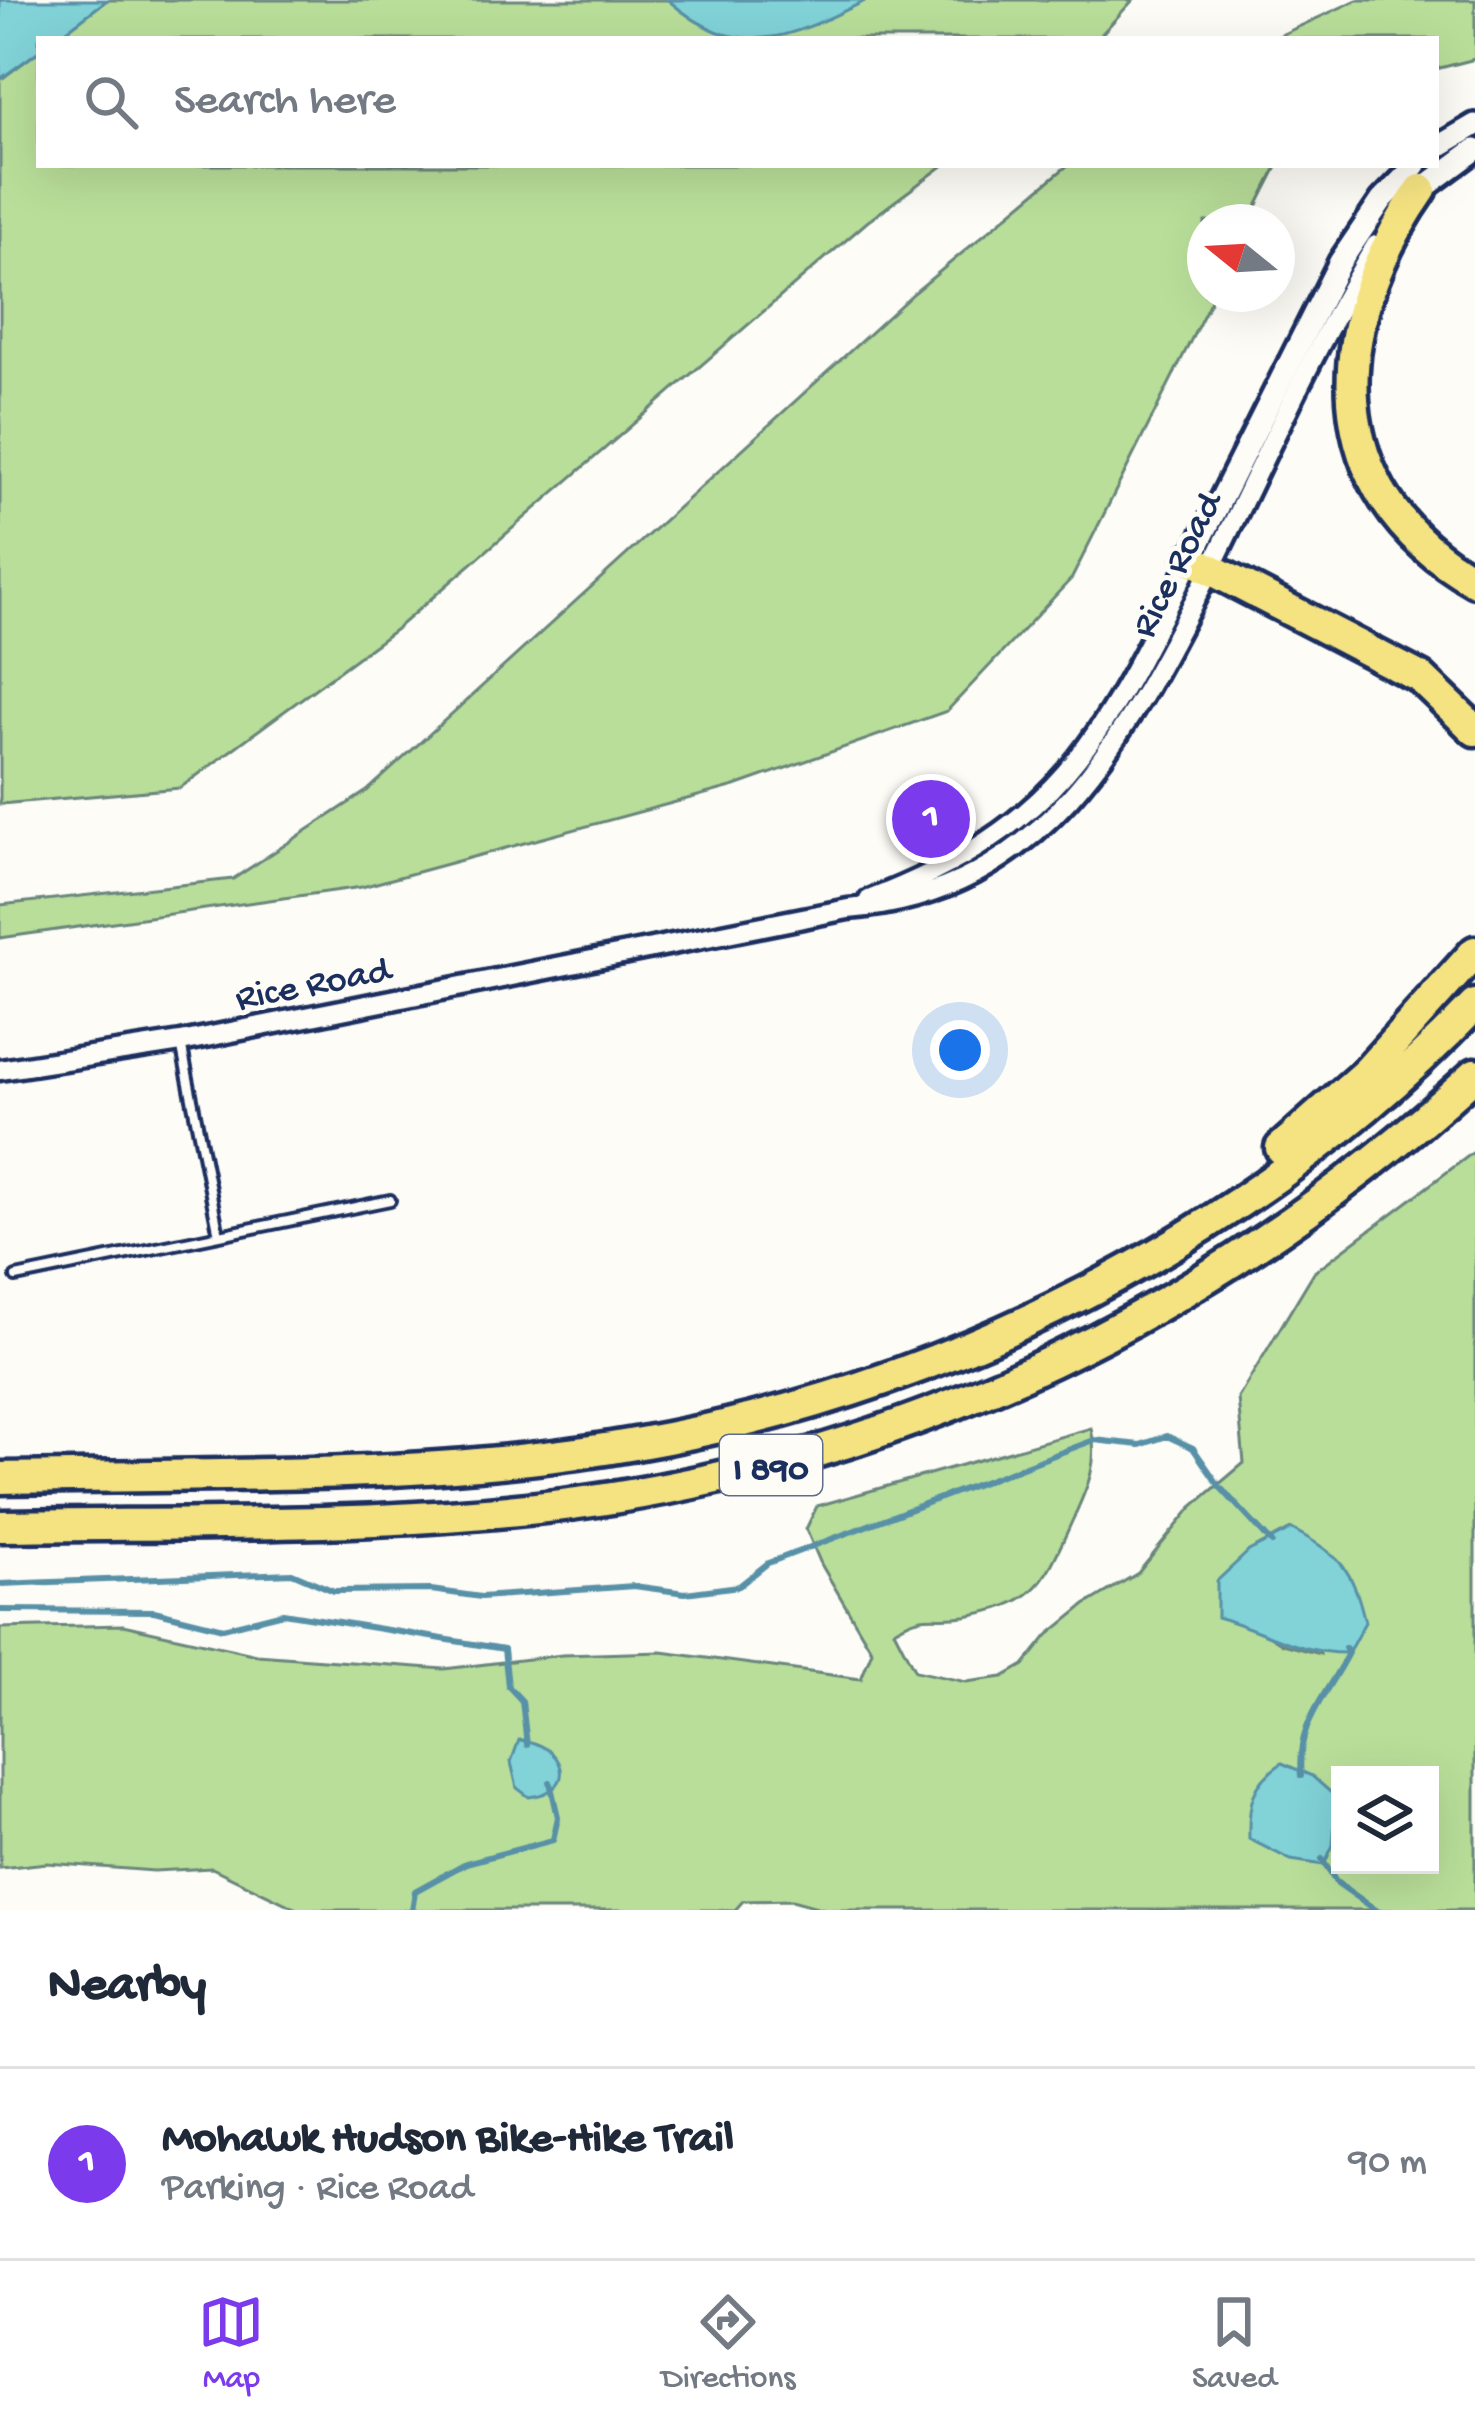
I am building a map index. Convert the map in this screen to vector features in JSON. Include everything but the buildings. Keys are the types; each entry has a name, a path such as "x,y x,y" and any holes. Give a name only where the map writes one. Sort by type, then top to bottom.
{"highway":[{"path":"1418,178 1364,295 1351,352 1354,411 1372,468 1403,520 1442,558 1475,581"},
{"path":"1201,564 1421,678 1475,730"},
{"path":"1046,1312 1221,1194 1334,1103 1475,952"},
{"name":"I 890","path":"0,1478 422,1468 616,1448 808,1404 929,1362 1046,1312 1212,1220 1369,1103 1475,1005"},
{"name":"I 890","path":"0,1526 494,1512 690,1484 822,1452 1008,1384 1187,1293 1350,1182 1475,1074"}],"main road":[{"path":"1439,146 1475,124"},
{"name":"Rice Road","path":"1439,168 1475,150"},
{"name":"Rice Road","path":"1201,564 1340,262 1382,200 1418,178"}],"street":[{"name":"Rice Road","path":"0,1070 181,1042 848,909 964,860 1041,801 1107,719 1201,564"}],"lane":[{"path":"181,1042 219,1235"},
{"path":"16,1277 390,1200"}],"green space":[{"path":"107,0 1133,0 1100,36 59,36"},
{"path":"1357,0 1475,0 1475,59 1439,68 1439,36 1279,36"},
{"path":"36,53 36,168 940,168 867,222 396,629 180,788 0,804 0,80"},
{"path":"1064,168 1276,168 1258,204 1187,204 1187,312 1205,312 1072,578 947,711 735,786 362,887 0,938 0,905 233,879 367,791 914,293"},
{"path":"1475,1151 1475,1910 828,1910 792,1900 743,1901 735,1910 299,1910 212,1868 154,1871 47,1863 0,1868 0,1628 123,1625 257,1655 444,1669 562,1655 662,1652 861,1679 872,1651 806,1529 817,1506 1091,1428 1094,1452 1088,1484 1037,1586 990,1611 922,1618 894,1630 915,1671 966,1682 1003,1677 1024,1665 1048,1635 1085,1605 1138,1573 1192,1507 1244,1463 1238,1398 1314,1272","holes":["1291,1529 1320,1654 1283,1644 1259,1629 1249,1551"]}],"water":[{"path":"0,0 107,0 59,36 36,36 36,53 0,79"},
{"path":"668,0 867,0 814,25 776,36 735,36 694,20"},
{"path":"1292,1529 1333,1556 1355,1588 1365,1622 1348,1653 1297,1645 1217,1617 1217,1581 1249,1551"},
{"path":"519,1740 547,1749 561,1767 556,1786 545,1793 529,1797 517,1788 511,1762"},
{"path":"1282,1763 1312,1776 1331,1793 1331,1849 1324,1865 1291,1860 1249,1839 1254,1795 1264,1778"}],"waterway":[{"path":"0,1584 292,1573 334,1591 431,1590 481,1597 634,1586 685,1593 739,1586 768,1563 1094,1440 1140,1445 1167,1436 1193,1448 1220,1487 1272,1543"},
{"path":"0,1610 154,1611 223,1628 283,1613 504,1649 508,1686 522,1701 527,1745"},
{"path":"1301,1776 1307,1726 1348,1653 1345,1648"},
{"path":"412,1910 415,1891 466,1863 553,1840 558,1817 550,1782"},
{"path":"1322,1859 1336,1882 1376,1910"}],"place":[{"name":"Mohawk Hudson Bike-Hike Trail","path":"931,819"}]}
